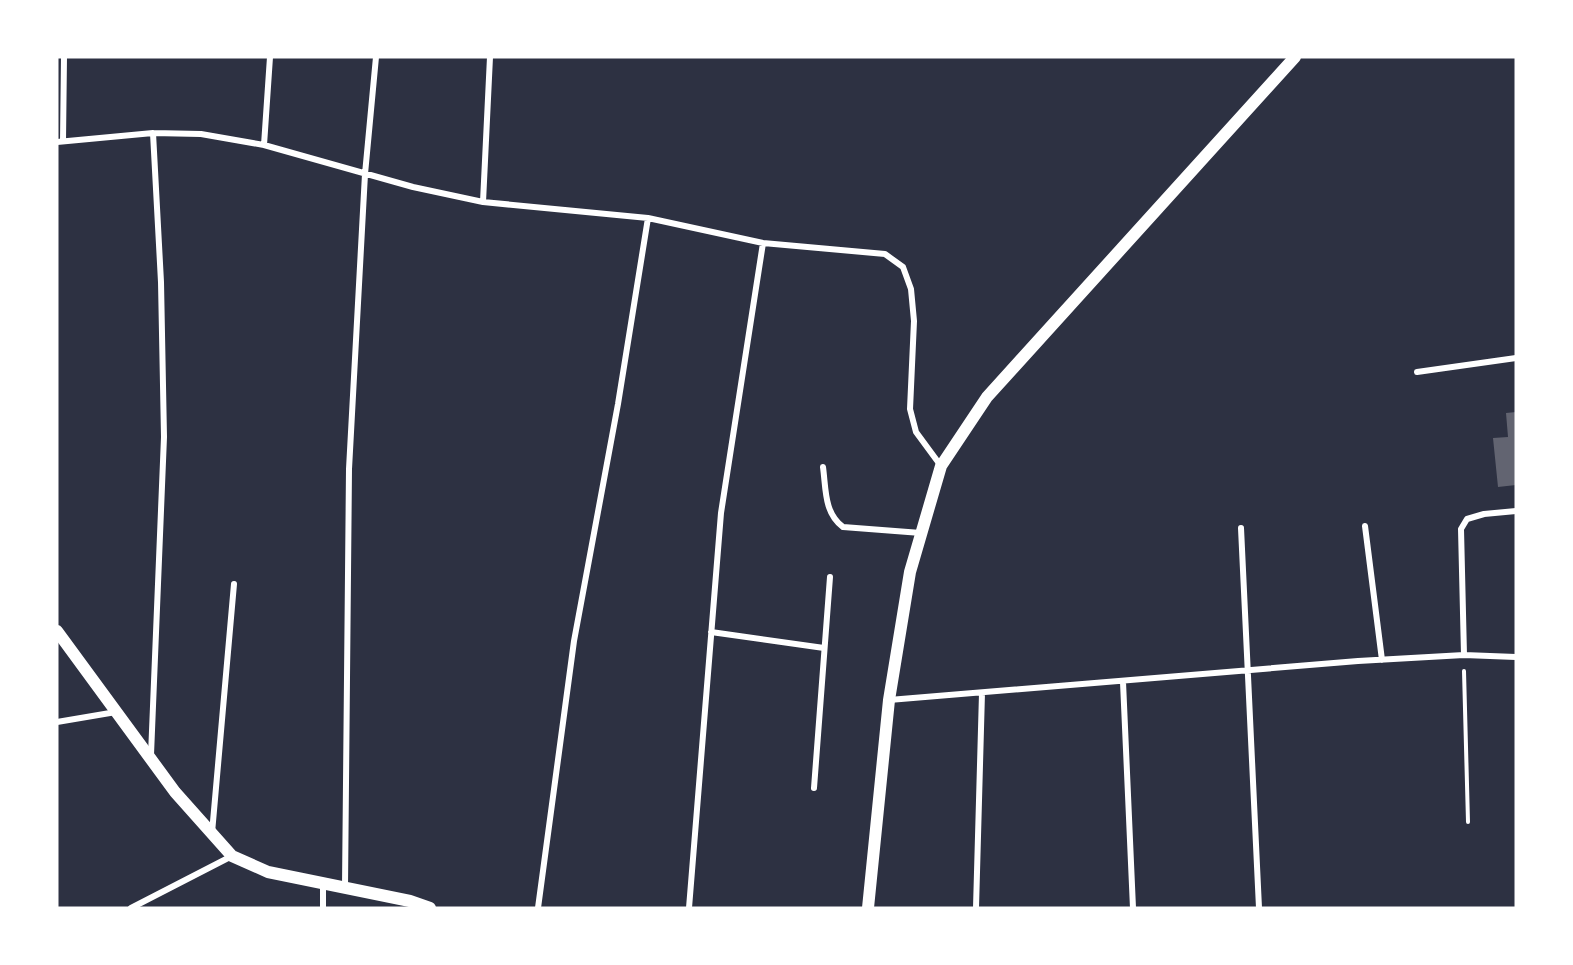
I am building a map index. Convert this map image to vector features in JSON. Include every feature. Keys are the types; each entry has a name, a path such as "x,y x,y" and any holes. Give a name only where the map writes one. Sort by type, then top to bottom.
{"main road":[{"path":"868,908 889,700 910,572 941,466 987,397 1295,57"},
{"path":"57,632 175,792 231,856 268,872 410,901 430,908"}],"street":[{"path":"64,57 60,142 153,133 201,134 264,145 365,174 483,202 648,218 763,243 885,254 903,267 911,289 914,321 910,409 916,432 941,466"},
{"path":"264,145 270,57"},
{"path":"345,888 349,469 365,174 376,57"},
{"path":"483,202 490,57"},
{"path":"150,758 164,437 153,133"},
{"path":"538,908 574,641 618,404 648,218"},
{"path":"689,908 721,513 763,243"},
{"path":"1417,372 1516,358"},
{"path":"823,467 832,519 843,527 922,533"},
{"path":"1464,655 1461,529 1467,519 1484,514 1516,511"},
{"path":"1365,526 1382,660"},
{"path":"1241,528 1259,908"},
{"path":"814,788 830,577"},
{"path":"212,834 234,584"},
{"path":"711,632 824,648"},
{"path":"889,700 1382,660 1464,655 1516,657"},
{"path":"1123,682 1133,908"},
{"path":"976,908 982,693"},
{"path":"57,722 116,712"},
{"path":"131,908 231,856"},
{"path":"323,884 323,908"}],"path":[{"path":"1464,655 1468,822"}],"building":[{"path":"1516,412 1516,485 1498,487 1493,438 1508,437 1506,413"}]}
